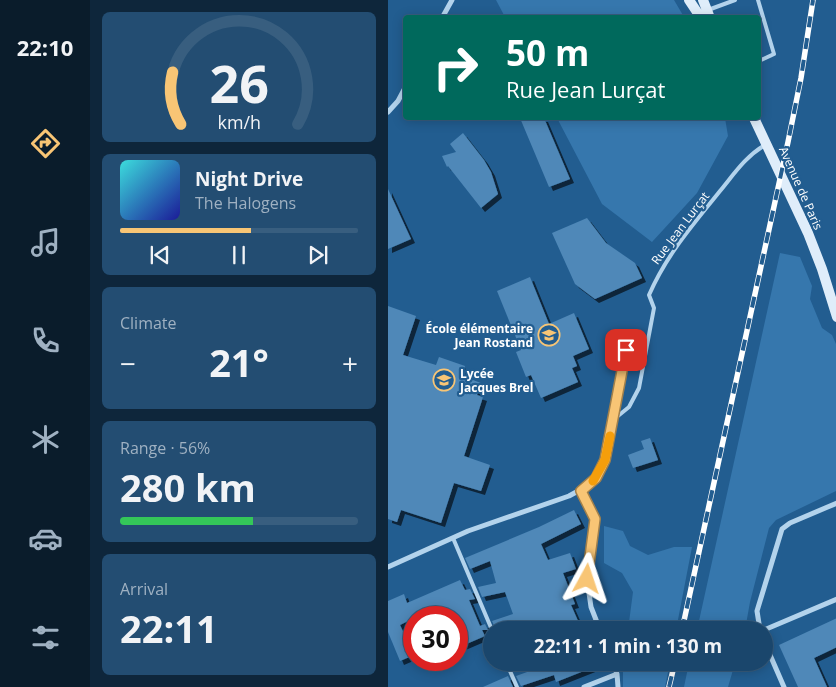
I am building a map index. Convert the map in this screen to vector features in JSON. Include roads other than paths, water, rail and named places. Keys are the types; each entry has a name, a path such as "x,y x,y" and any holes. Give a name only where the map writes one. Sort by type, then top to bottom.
{"main road":[{"path":"689,0 706,11"},
{"name":"Avenue de Paris","path":"755,120 792,198 822,269 836,294"},
{"name":"Avenue de Paris","path":"822,269 836,317"}],"street":[{"path":"444,15 452,0"},
{"path":"388,112 398,101 403,92"},
{"path":"388,567 468,531 581,491 596,478 605,460 626,350"},
{"path":"581,491 595,519 587,579 590,607 596,621"},
{"path":"759,621 757,611 782,529 790,523 836,503"},
{"path":"773,626 836,599"},
{"path":"773,662 784,687"},
{"path":"616,671 618,687"},
{"path":"584,687 617,674"}],"lane":[{"path":"706,11 735,0"},
{"path":"759,1 774,54 761,60"},
{"name":"Rue Jean Lurçat","path":"613,420 629,407 639,388 654,308 649,295 660,271 672,251 747,158 767,144"},
{"path":"453,538 488,621"},
{"path":"510,671 517,687"}],"railway":[{"path":"684,621 788,142 801,78 813,0"},
{"path":"669,687 673,671"}],"place":[{"name":"École élémentaire Jean Rostand","path":"549,335"},
{"name":"Lycée Jacques Brel","path":"444,380"}]}
